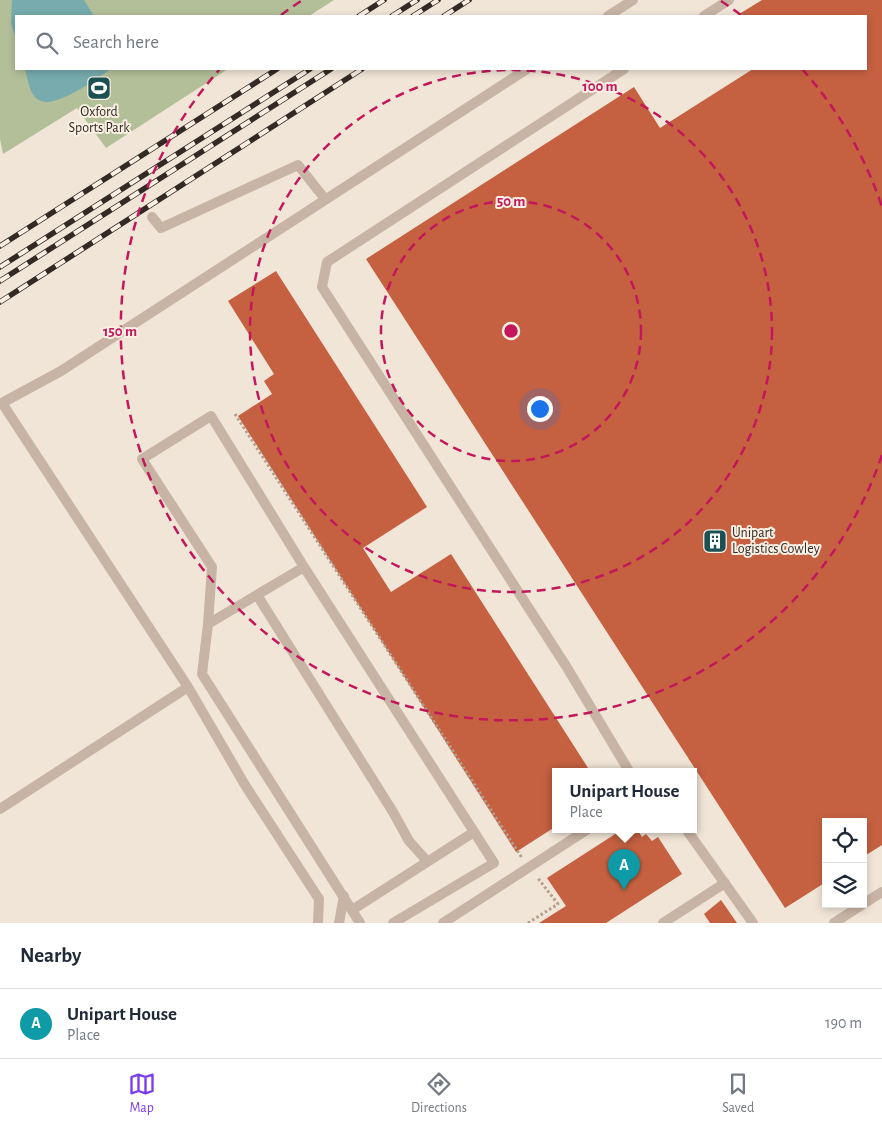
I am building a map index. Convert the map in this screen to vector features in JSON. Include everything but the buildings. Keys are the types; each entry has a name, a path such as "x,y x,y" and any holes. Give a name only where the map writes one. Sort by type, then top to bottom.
{"lane":[{"path":"610,15 633,0"},
{"path":"706,15 729,0"},
{"path":"318,923 319,900 245,785 188,687 1,403 61,371 525,70"},
{"path":"622,70 327,262 322,287 566,666 627,768"},
{"path":"152,217 160,228 298,165 325,199"},
{"path":"360,923 202,674 212,567 142,459 211,416 304,567 494,863 393,923"},
{"path":"208,624 304,567"},
{"path":"257,595 393,812 409,841 427,862"},
{"path":"0,809 188,687"},
{"path":"352,910 474,832"},
{"path":"443,923 582,833"},
{"path":"689,833 753,923"},
{"path":"663,923 725,883"},
{"path":"867,901 882,892"},
{"path":"339,923 344,896"},
{"path":"834,923 857,908"}],"path":[{"path":"235,414 516,852 558,904 528,923"}],"green space":[{"name":"Oxford Sports Park","path":"0,0 334,0 311,15 15,15 15,70 226,70 106,148 77,108 3,154 0,139"}],"water":[{"path":"12,0 84,0 93,15 15,15 15,36 11,23"},
{"path":"25,70 109,70 76,92 55,101 46,102 39,100 29,86"}],"railway":[{"path":"361,15 384,0"},
{"path":"394,15 417,0"},
{"path":"415,15 438,0"},
{"path":"446,15 469,0"},
{"path":"0,246 275,70"},
{"path":"0,267 308,70"},
{"path":"0,281 329,70"},
{"path":"0,302 360,70"}],"place":[{"name":"Oxford Sports Park","path":"99,88"},
{"name":"Unipart Logistics Cowley","path":"715,541"},
{"name":"Unipart House","path":"624,890"}]}
